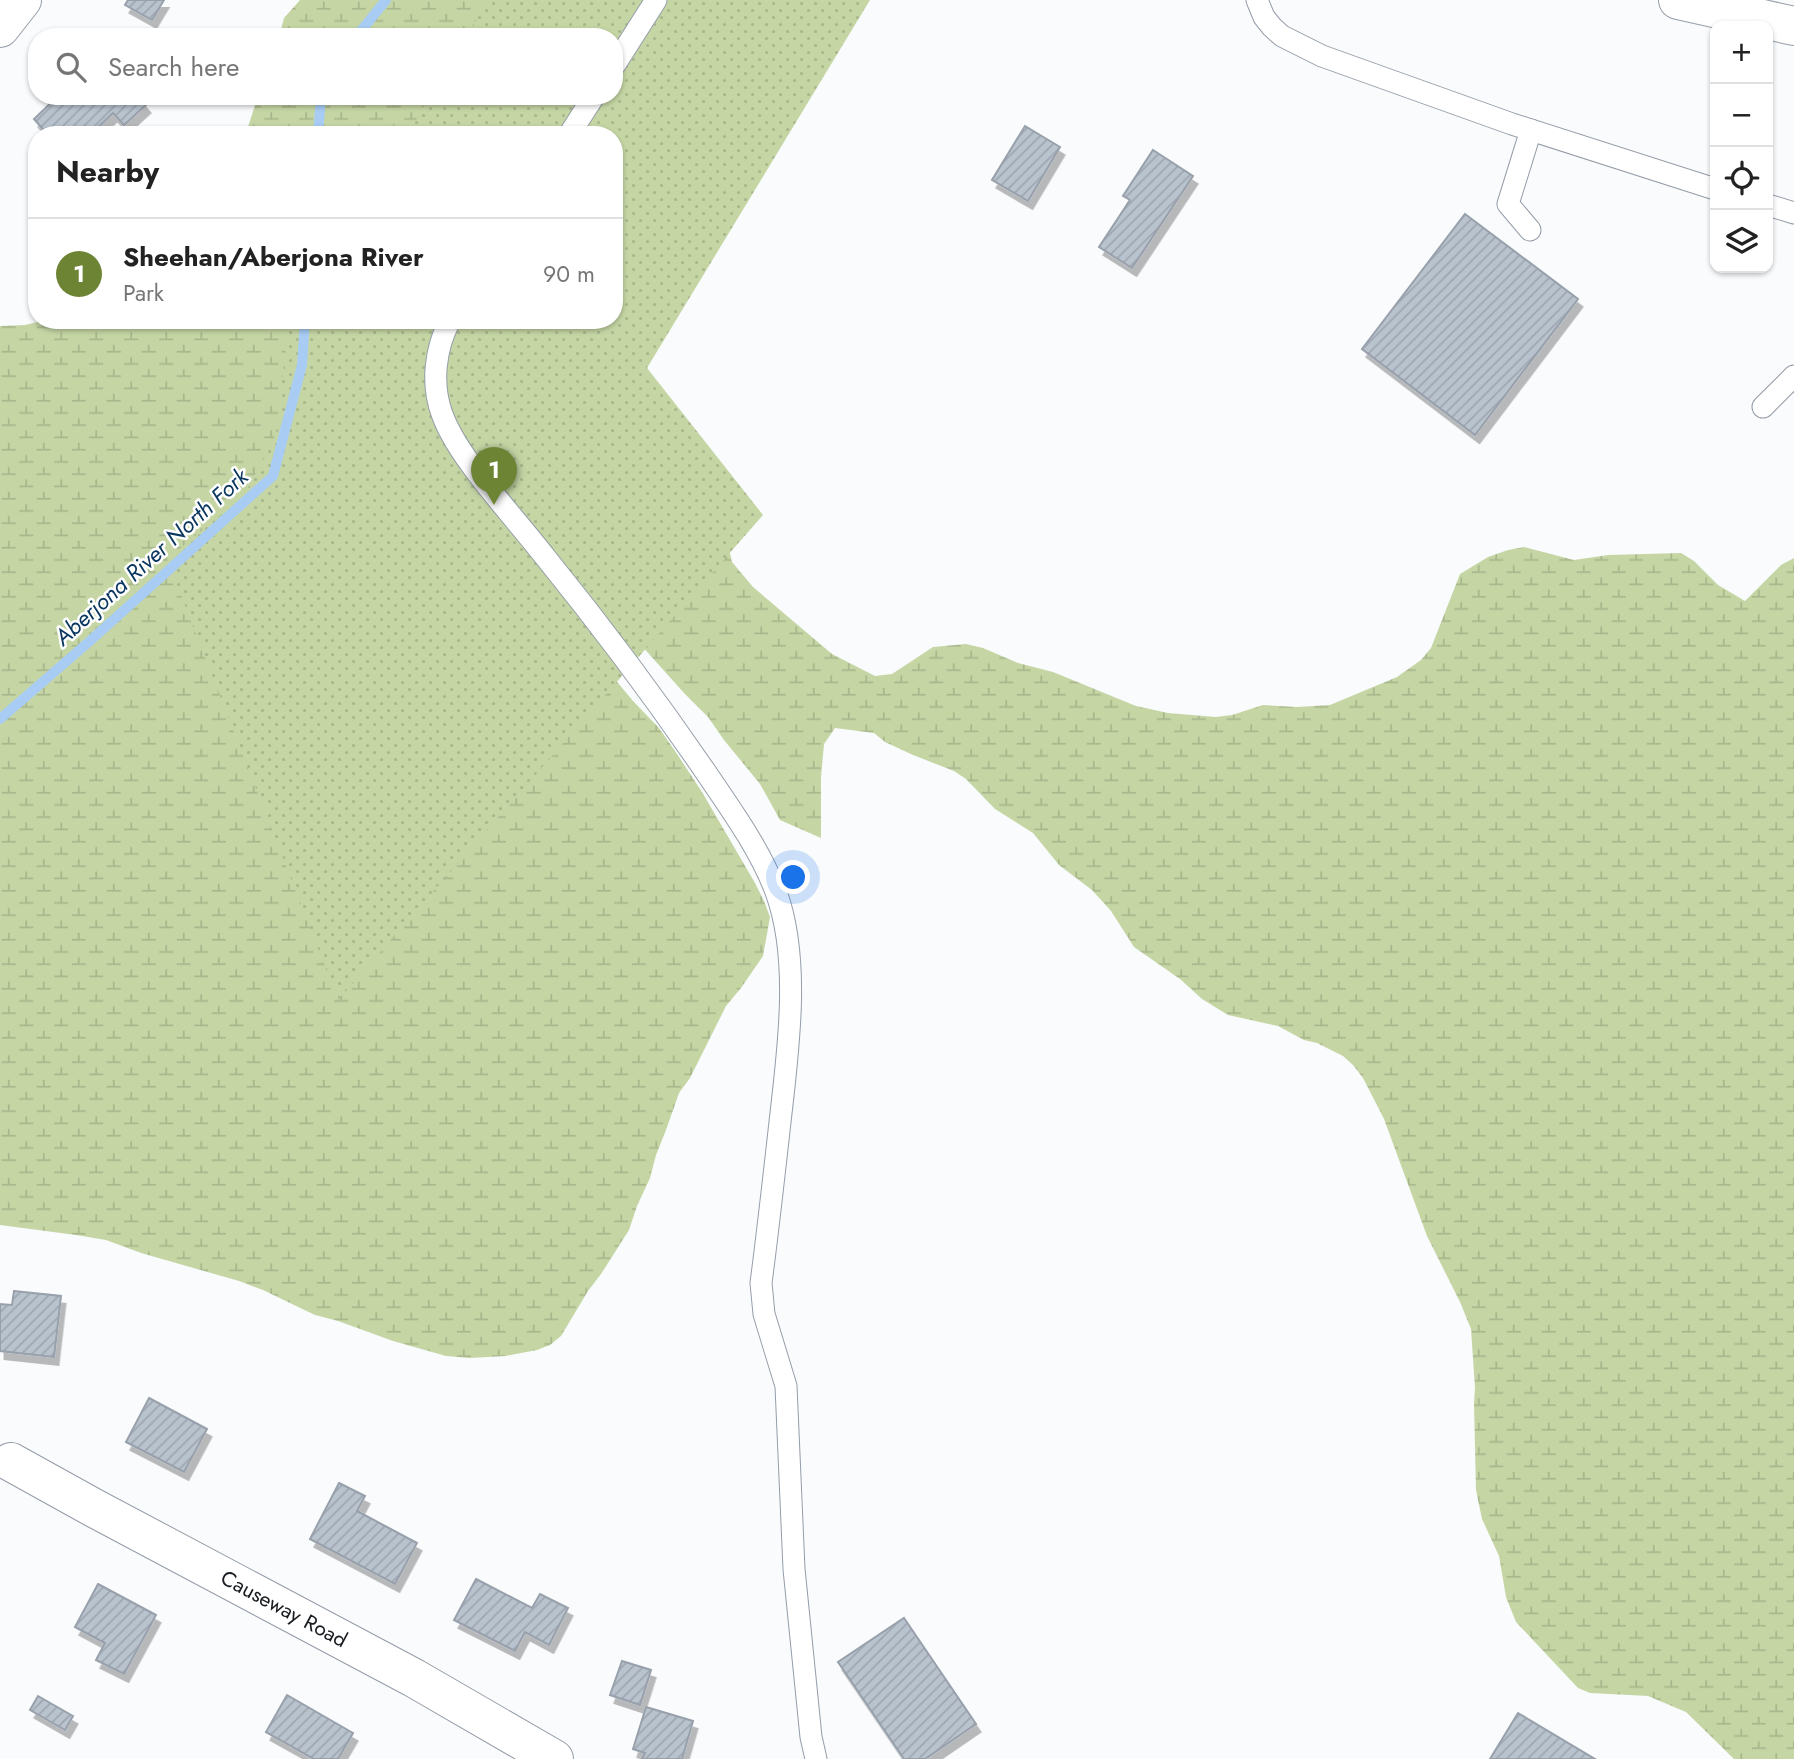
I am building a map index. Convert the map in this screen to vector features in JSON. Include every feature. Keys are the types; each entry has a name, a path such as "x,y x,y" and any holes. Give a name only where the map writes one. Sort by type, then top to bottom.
{"street":[{"path":"0,28 22,0"},
{"path":"1678,0 1794,26"},
{"name":"Causeway Road","path":"11,1462 414,1678 554,1759"}],"lane":[{"path":"623,52 656,0"},
{"path":"1257,0 1264,17 1282,36 1322,56 1531,130 1710,187"},
{"path":"575,126 588,105"},
{"path":"1530,230 1508,204 1531,130"},
{"path":"1773,206 1794,212"},
{"path":"446,329 435,369 438,399 451,434 495,497 547,559 681,736 739,822 766,871 781,909 789,950 788,1047 761,1283 764,1314 786,1386 794,1569 811,1737 816,1759"},
{"path":"1763,407 1794,376"}],"green space":[{"path":"300,0 532,0 515,28 281,28 284,18"},
{"path":"488,0 870,0 647,368 763,515 338,1000 167,559 244,496 276,434 288,329 623,329 623,126 412,126 425,105 623,105 623,28 471,28"},
{"path":"255,105 453,105 442,126 248,126"},
{"path":"28,324 28,329 420,329 579,636 659,728 702,792 755,883 770,917 763,956 726,1006 690,1078 679,1093 629,1230 561,1336 550,1345 505,1356 446,1356 315,1315 239,1281 141,1253 106,1240 0,1225 0,326"},
{"path":"718,501 732,562 753,587 832,654 875,676 892,674 933,647 966,644 1018,663 1053,672 1136,706 1168,713 1216,717 1263,705 1330,705 1397,677 1421,660 1431,648 1460,574 1488,557 1508,550 1524,547 1574,560 1608,555 1681,553 1694,561 1718,585 1745,601 1781,565 1794,558 1794,1759 1734,1759 1686,1712 1648,1696 1590,1693 1578,1688 1516,1622 1506,1597 1499,1556 1482,1519 1476,1490 1475,1388 1471,1329 1427,1236 1384,1119 1363,1078 1353,1065 1343,1056 1317,1043 1304,1040 1278,1026 1228,1015 1202,999 1180,979 1134,947 1111,911 1092,890 1059,865 1033,833 995,809 966,779 954,771 885,742 874,733 835,728 824,744 821,838 780,820 760,784 708,717 623,625"}],"building":[{"path":"128,0 164,0 152,20 125,5"},
{"path":"49,105 146,105 124,125 113,113 99,126 40,126 34,119"},
{"path":"1025,126 1060,147 1028,201 992,180"},
{"path":"1153,150 1193,176 1132,268 1099,247 1130,200 1123,196"},
{"path":"1465,214 1578,299 1475,435 1362,349"},
{"path":"14,1291 61,1296 54,1357 0,1351 0,1304 12,1305"},
{"path":"149,1398 207,1429 184,1472 126,1442"},
{"path":"339,1483 365,1496 357,1511 417,1543 395,1584 310,1539"},
{"path":"476,1579 532,1608 540,1594 568,1608 549,1645 525,1632 515,1651 454,1620"},
{"path":"98,1584 156,1615 124,1674 96,1660 105,1643 75,1627"},
{"path":"904,1618 976,1724 925,1759 904,1759 838,1662"},
{"path":"622,1661 651,1670 640,1705 610,1695"},
{"path":"287,1695 353,1733 338,1759 314,1759 266,1732"},
{"path":"38,1696 73,1716 65,1730 30,1710"},
{"path":"646,1707 693,1721 682,1759 642,1759 645,1753 633,1749"},
{"path":"1518,1713 1595,1759 1490,1759"}],"waterway":[{"name":"Aberjona River North Fork","path":"363,28 386,0"},
{"name":"Aberjona River North Fork","path":"319,126 320,105"},
{"name":"Aberjona River North Fork","path":"0,719 273,476 302,365 304,329"}],"place":[{"name":"Sheehan/Aberjona River","path":"494,505"}]}
